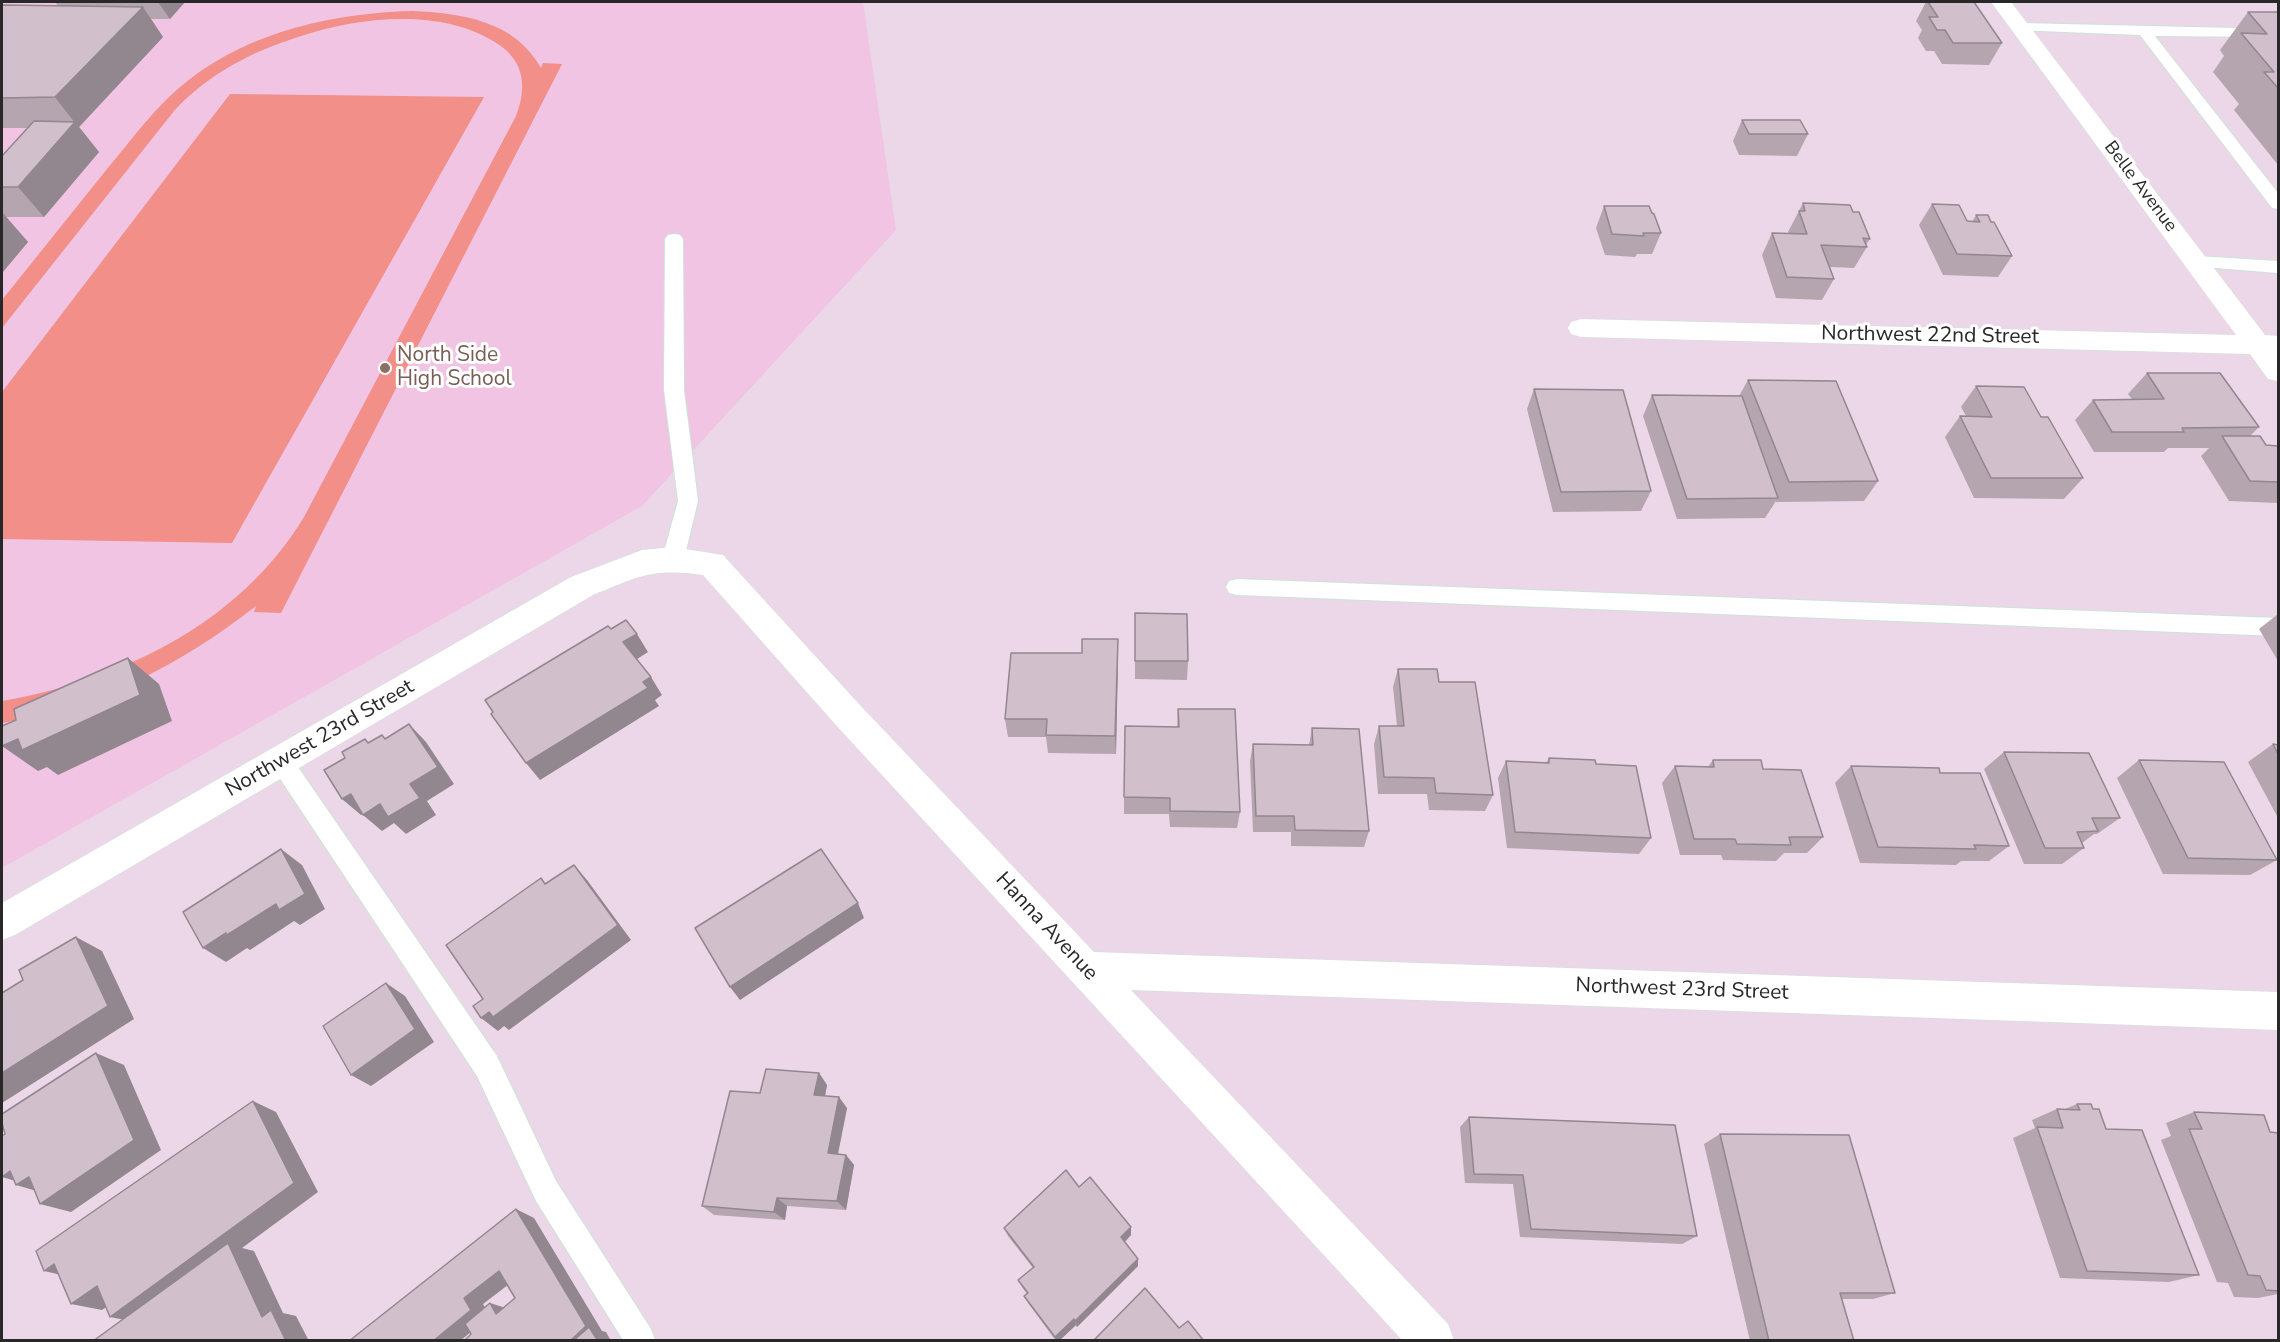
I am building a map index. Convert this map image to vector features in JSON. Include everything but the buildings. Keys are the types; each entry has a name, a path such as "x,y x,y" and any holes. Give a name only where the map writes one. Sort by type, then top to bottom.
{"street":[{"name":"Belle Avenue","path":"2001,2 2197,262 2269,344 2278,372"},
{"name":"Northwest 22nd Street","path":"1581,328 2269,344"},
{"name":"Northwest 23rd Street","path":"2,923 582,586 657,560"},
{"name":"Hanna Avenue","path":"657,560 712,564 847,714 1431,1341"},
{"name":"Northwest 23rd Street","path":"1086,970 2278,1011"}],"lane":[{"path":"2020,27 2278,33"},
{"path":"2144,31 2278,204"},
{"path":"657,560 688,501 674,390 674,239"},
{"path":"2197,262 2278,267"},
{"path":"1237,587 2278,627"},
{"path":"281,761 487,1066 546,1191 640,1341"}],"shaded area":[{"name":"North Side High School","path":"2,2 863,2 896,230 642,506 2,868"},
{"path":"412,11 450,14 486,23 517,40 530,52 541,68 543,63 562,64 281,613 254,612 256,606 198,647 136,681 71,707 2,723 2,701 91,678 133,662 174,641 212,617 246,588 277,555 304,517 516,116 522,95 518,67 507,51 476,32 452,24 400,19 347,24 322,30 247,57 201,86 174,111 2,328 2,300 146,122 178,89 214,62 240,48 295,28 354,16"},
{"path":"230,94 484,97 232,543 2,539 2,392"}],"place":[{"name":"North Side High School","path":"385,368"}]}
